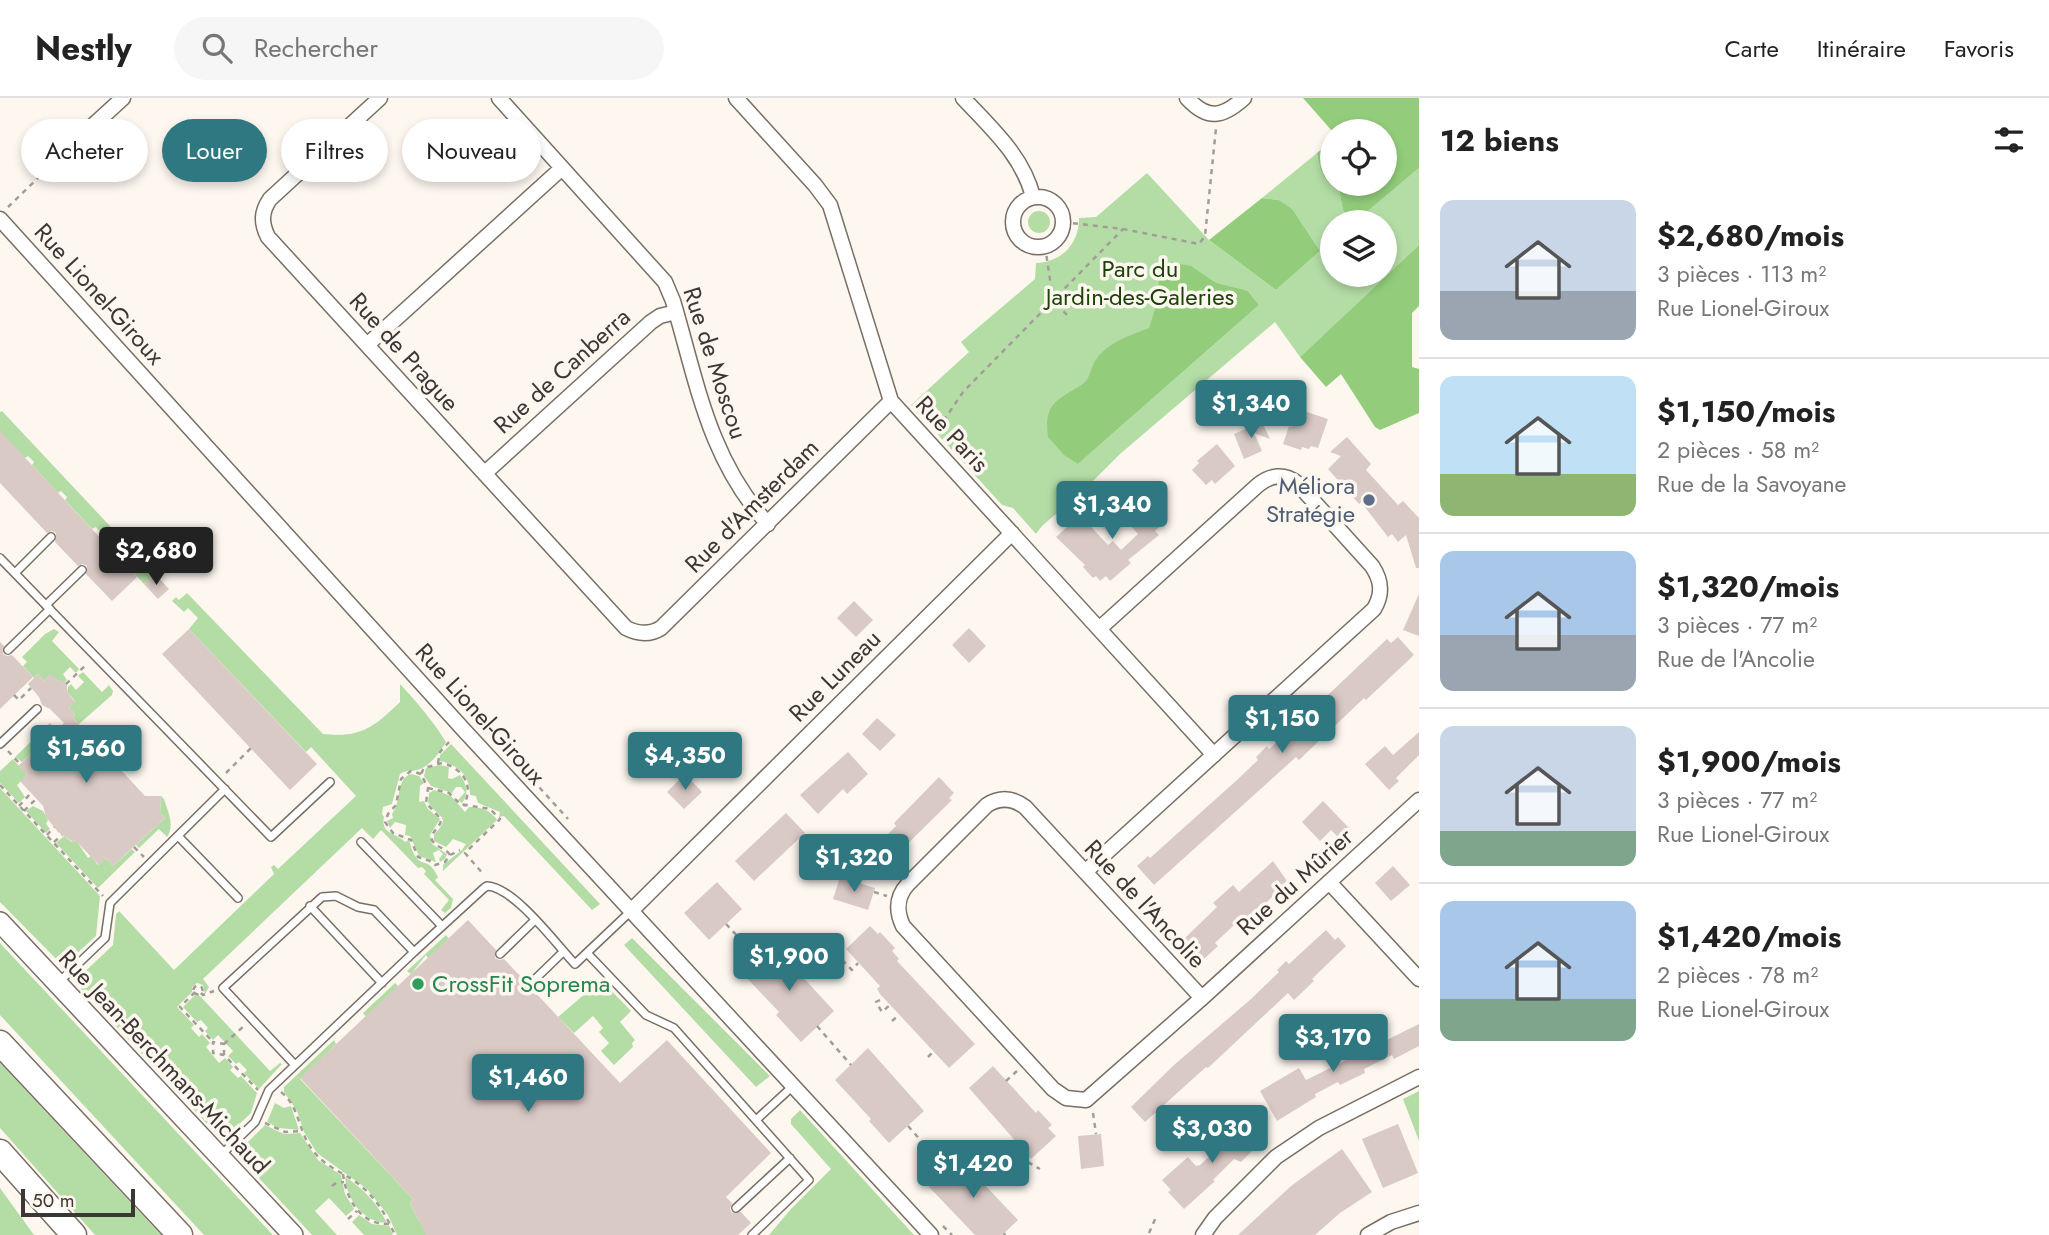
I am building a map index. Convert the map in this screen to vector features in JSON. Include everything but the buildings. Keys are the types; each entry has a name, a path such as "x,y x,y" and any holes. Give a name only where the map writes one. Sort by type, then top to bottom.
{"highway":[{"path":"0,1043 180,1235"},
{"path":"0,1152 74,1235"},
{"path":"47,1205 64,1235"}],"street":[{"path":"100,119 123,98"},
{"name":"Rue de Prague","path":"380,98 270,199 262,214 268,237 621,624 639,633"},
{"name":"Rue de Moscou","path":"499,98 659,275 676,312 713,440 743,494 768,524"},
{"name":"Rue Paris","path":"736,98 830,205 891,401 1214,755"},
{"path":"963,98 1012,152 1027,177 1033,197"},
{"path":"1191,102 1202,111 1218,114 1233,109 1244,98"},
{"path":"367,345 562,168"},
{"path":"1033,197 1054,202 1062,215 1063,222 1057,238 1045,246 1025,244 1014,230 1013,222 1018,206 1033,197"},
{"name":"Rue Lionel-Giroux","path":"0,217 631,911 931,1235"},
{"name":"Rue de Canberra","path":"485,473 651,322 660,316 676,312"},
{"name":"Rue d'Amsterdam","path":"639,633 661,628 891,401"},
{"path":"1086,872 1374,609 1380,596 1380,580 1372,566 1297,483 1284,477 1264,480 1099,629"},
{"name":"Rue Luneau","path":"631,911 1012,533"},
{"name":"Rue de l'Ancolie","path":"999,799 1012,800 1025,807 1202,998 1092,1097 1081,1100 1066,1098 1053,1089 903,926 899,897 908,884 987,805 999,799"},
{"name":"Rue du Mûrier","path":"1202,998 1419,800"},
{"path":"1329,882 1419,979"},
{"name":"Rue Jean-Berchmans-Michaud","path":"0,922 293,1235"},
{"path":"1203,1235 1214,1218 1276,1157 1320,1128 1419,1077"},
{"path":"1368,1235 1391,1222 1419,1213"}],"lane":[{"path":"15,573 51,537"},
{"path":"0,558 271,837 330,782"},
{"path":"8,650 82,570"},
{"path":"0,744 37,709"},
{"path":"58,984 105,937 110,903 225,789"},
{"path":"179,837 238,898"},
{"path":"360,842 442,926"},
{"path":"219,1156 255,1122 270,1090 487,886 506,891 575,964 631,911"},
{"path":"295,1065 223,988 310,906 328,896 374,910 414,952"},
{"path":"310,906 382,983"},
{"path":"500,954 535,920"},
{"path":"528,985 563,952"},
{"path":"587,953 646,1015 674,1028 809,1180 752,1235"},
{"path":"756,1120 793,1086"},
{"path":"736,1208 790,1158"}],"path":[{"path":"1063,222 1123,229 1196,244 1202,242 1205,236 1217,125"},
{"path":"0,217 35,182"},
{"path":"938,429 963,392 1123,229"},
{"path":"1045,246 1053,300 1067,315"},
{"name":"Rue Lionel-Giroux","path":"432,669 570,821"},
{"path":"66,684 81,670"},
{"path":"15,695 19,700 31,688"},
{"path":"438,763 440,752 449,742"},
{"path":"218,781 251,748"},
{"path":"14,758 20,764"},
{"path":"421,774 424,768 438,763 460,771 467,781 468,798 463,806"},
{"path":"450,855 432,840 432,834 441,822 440,817 430,809 425,799 428,788 421,774 411,771 401,779 396,805 385,822 393,833 411,840 415,854 420,859 430,861 435,866 460,850"},
{"path":"0,785 96,889"},
{"path":"428,788 449,793 463,806 490,809 500,820 465,853 489,881 487,886"},
{"path":"19,806 31,793"},
{"path":"462,793 468,798"},
{"path":"24,811 36,799"},
{"path":"425,813 430,809"},
{"path":"46,836 54,827"},
{"path":"53,843 62,835"},
{"path":"134,846 138,851"},
{"path":"726,924 760,960"},
{"path":"828,946 852,970 858,963"},
{"path":"195,992 202,994 202,988 199,985 195,987 195,992 180,1007 213,1042 224,1044"},
{"path":"880,1000 876,1002 882,1012 891,1004"},
{"path":"892,1021 899,1015"},
{"path":"817,1026 851,1065"},
{"path":"224,1055 224,1044 236,1033"},
{"path":"213,1042 213,1053 224,1055 258,1090"},
{"path":"928,1057 934,1052"},
{"path":"279,1091 295,1109 301,1131 316,1154 368,1193 382,1209 395,1235"},
{"path":"1092,1097 1096,1134"},
{"path":"266,1124 285,1132 301,1131"},
{"path":"908,1126 947,1170"},
{"path":"1016,1142 1011,1145 1026,1161 1040,1169"},
{"path":"343,1174 357,1211 374,1222 390,1224"},
{"path":"332,1186 344,1182"},
{"path":"348,1219 357,1211"},
{"path":"1149,1233 1157,1215"}],"green space":[{"path":"1303,98 1419,98 1419,168 1397,187 1397,119 1321,119"},
{"name":"Parc du Jardin-des-Galeries","path":"1317,153 1320,196 1340,196 1343,210 1320,210 1320,251 1291,209 1279,200 1262,198"},
{"name":"Parc du Jardin-des-Galeries","path":"1419,168 1419,245 1397,266 1397,210 1369,210 1386,196 1397,196 1397,187"},
{"name":"Parc du Jardin-des-Galeries","path":"1147,173 1209,240 1276,290 1320,251 1320,287 1374,287 1300,357 1275,322 1120,454 1036,534 1013,508 1002,505 911,405 969,352 961,342 1035,279 1036,263 1054,259 1067,250 1076,236 1079,218 1096,217","holes":["1248,291 1259,305 1078,464"]},
{"path":"1340,196 1386,196 1369,210 1343,210"},
{"path":"1262,198 1279,200 1292,209 1320,251 1276,290 1209,240"},
{"path":"1039,211 1047,214 1050,222 1047,230 1039,233 1031,230 1028,222 1031,214"},
{"path":"1419,245 1419,306 1412,313 1412,367 1419,369 1419,413 1380,430 1375,427 1341,374 1326,387 1300,357 1374,287 1397,287 1397,266"},
{"path":"1169,262 1191,266 1216,283 1248,291 1259,305 1078,464 1064,455 1048,437 1048,415 1051,408 1086,381 1094,363 1104,350 1149,328 1156,306 1160,270"},
{"path":"2,411 155,574 144,584 99,536 102,534 96,527 92,529 65,500 67,497 61,491 58,493 32,465 34,462 28,456 25,458 0,437"},
{"path":"187,593 323,734 347,734 374,724 400,702 400,684 446,742 426,766 400,774 392,804 383,807 382,814 384,827 405,842 409,840 416,857 434,871 438,877 435,880 453,899 451,908 445,913 441,910 449,900 424,874 426,871 422,867 418,868 381,830 373,839 362,828 203,979 209,987 205,994 203,985 197,983 177,1007 194,1025 191,1028 199,1037 202,1034 210,1043 206,1047 219,1063 225,1058 233,1067 230,1070 238,1078 241,1076 257,1093 251,1113 230,1133 223,1135 211,1128 76,980 113,945 116,914 119,911 174,970 274,874 271,867 274,865 278,869 356,796 311,747 306,752 189,629 198,618 188,608 184,612 172,601 176,597 179,600"},
{"path":"54,629 59,632 52,641 79,669 76,673 70,667 63,674 67,680 65,682 50,675 44,681 38,674 34,678 23,666 27,662 22,657 45,634"},
{"path":"83,672 102,692 109,685 113,691 112,695 79,724 73,718 75,715 69,707 75,701 67,692 71,684 76,690 84,682 78,676"},
{"path":"50,723 56,730 22,762 15,757"},
{"path":"451,744 600,904 592,910 504,816 499,817 500,812 478,803 476,796 470,795 468,782 462,772 440,761 440,755"},
{"path":"13,759 27,775 17,785 25,797 19,803 0,783 0,771"},
{"path":"440,765 449,767 448,778 460,775 462,778 466,793 462,803 458,800 465,792 461,787 456,787 452,793 431,786 424,776 426,768"},
{"path":"411,774 419,776 424,783 420,786 419,802 424,801 428,809 440,819 430,835 432,844 447,854 440,862 443,854 439,850 433,853 436,862 419,856 410,836 405,835 406,825 395,822 390,828 387,821 393,818 403,781"},
{"path":"0,788 100,896 96,936 63,966 0,902"},
{"path":"434,790 451,796 465,812 469,807 482,808 497,820 443,871 443,865 466,844 453,839 446,847 434,841 434,835 443,820 428,802 429,793"},
{"path":"161,796 170,818 167,837 159,829 139,848 136,845 165,818 160,813"},
{"path":"33,806 43,811 48,820 46,824 50,829 46,833 26,811"},
{"path":"64,836 72,842 76,840 88,858 91,856 98,865 106,858 113,866 132,849 135,852 98,888 56,843"},
{"path":"446,935 449,939 428,958 426,955 411,974 407,971"},
{"path":"632,938 770,1076 756,1087 624,945"},
{"path":"0,943 273,1235 204,1235 0,1015"},
{"path":"601,980 631,1011 620,1022 635,1040 633,1047 614,1065 601,1051 609,1043 599,1032 603,1028 593,1016 574,1033 558,1017"},
{"path":"395,983 398,986 366,1017 363,1013"},
{"path":"195,995 200,996 270,1071 282,1064 259,1089 244,1073 247,1070 228,1056 233,1051 218,1035 213,1040 205,1031 208,1028 201,1020 197,1022 183,1007"},
{"path":"334,1040 336,1044 300,1079 413,1199 410,1203 419,1221 431,1235 397,1235 388,1215 367,1189 317,1153 304,1132 297,1111 284,1092 284,1087"},
{"path":"0,1063 161,1235 95,1235 0,1128"},
{"path":"1419,1091 1419,1141 1403,1099"},
{"path":"275,1103 284,1108 291,1106 299,1130 278,1128 267,1122"},
{"path":"800,1110 914,1235 769,1235 831,1169 791,1124 791,1119"},
{"path":"265,1125 284,1134 300,1133 318,1160 341,1175 345,1194 354,1209 346,1216 329,1198 315,1211 337,1235 312,1235 242,1160 241,1149"},
{"path":"345,1177 369,1197 387,1223 371,1219 358,1208 349,1194"},
{"path":"0,1188 34,1235 0,1235"},
{"path":"359,1215 372,1224 389,1226 393,1235 364,1235 352,1222"}],"place":[{"name":"Méliora Stratégie","path":"1369,500"},
{"name":"CrossFit Soprema","path":"418,984"}]}
